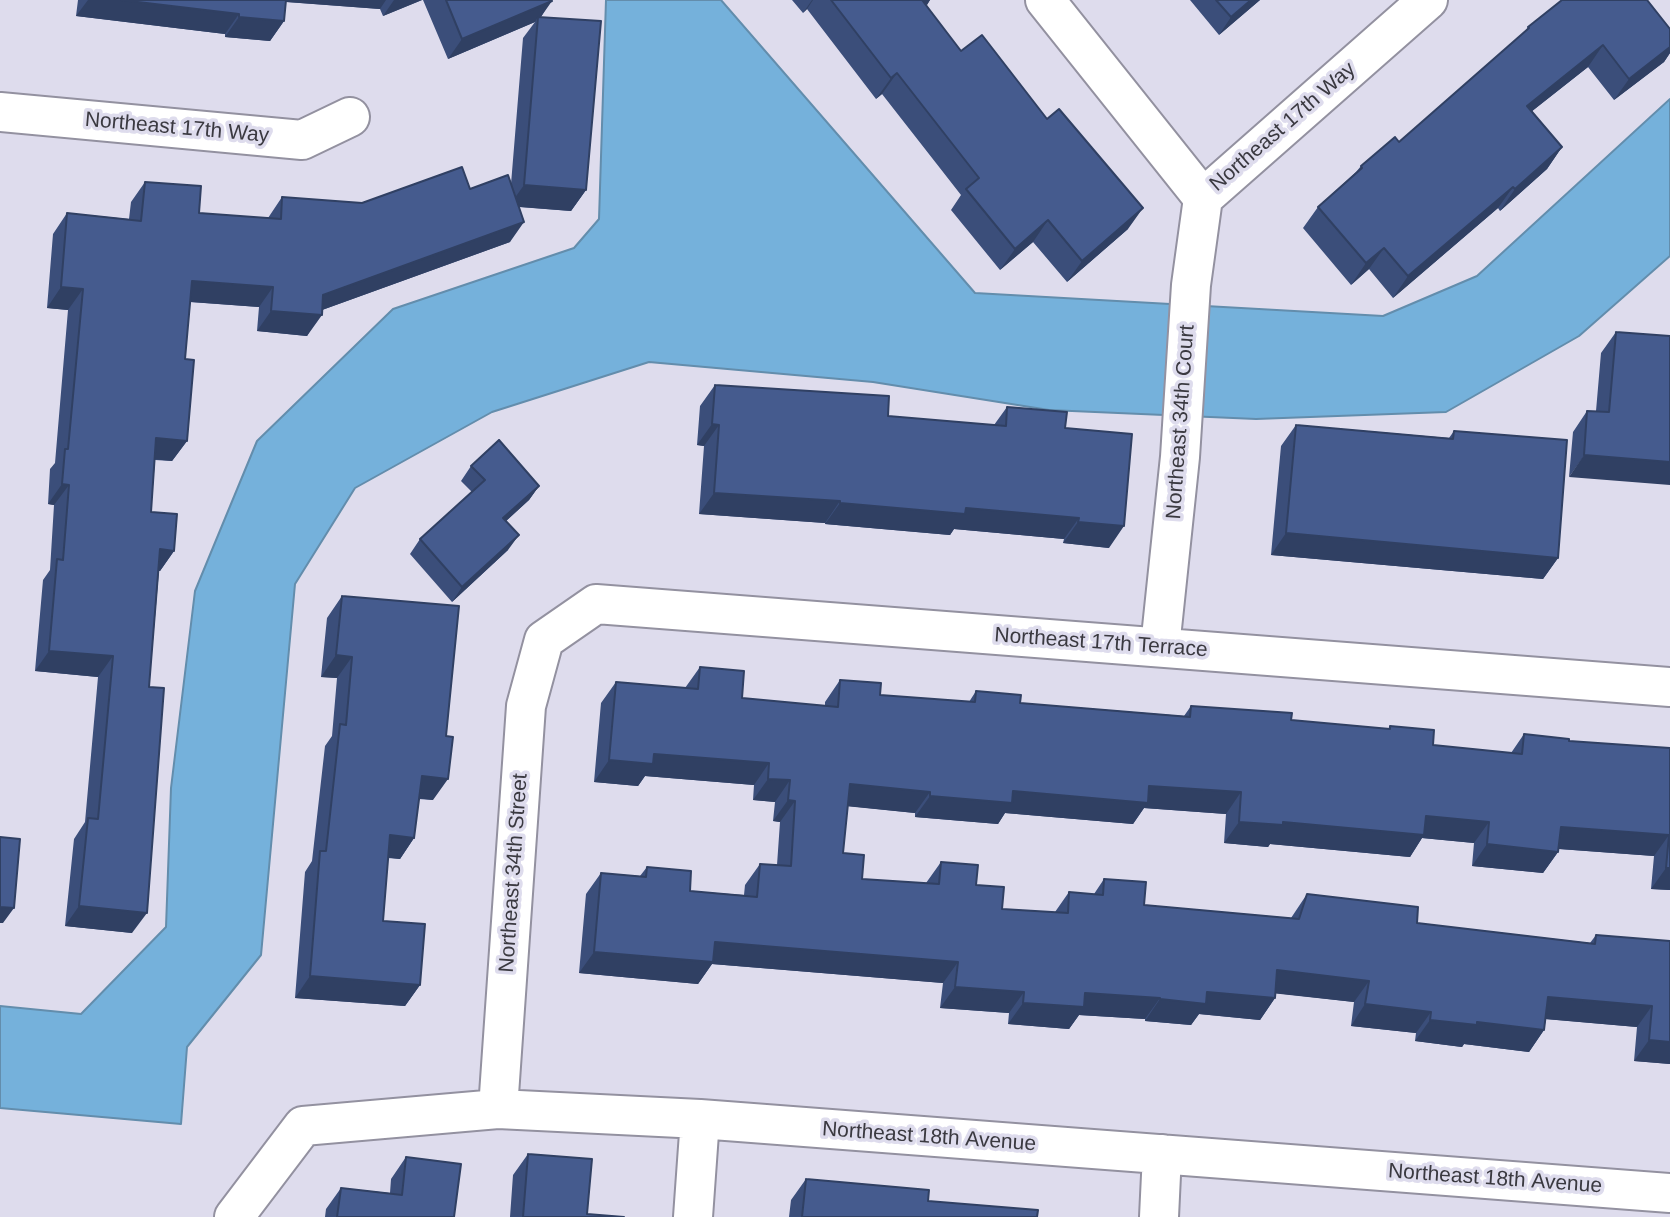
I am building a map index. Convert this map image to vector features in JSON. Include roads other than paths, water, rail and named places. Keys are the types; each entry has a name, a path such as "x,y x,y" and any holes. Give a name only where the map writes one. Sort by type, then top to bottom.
{"street":[{"name":"Northeast 17th Way","path":"1045,0 1203,198 1428,0"},
{"name":"Northeast 17th Way","path":"0,113 303,139 349,117"},
{"name":"Northeast 34th Court","path":"1160,647 1180,457 1191,285 1203,198"},
{"name":"Northeast 17th Terrace","path":"544,640 596,604 1670,687"},
{"name":"Northeast 34th Street","path":"499,1109 526,706 544,640"},
{"name":"Northeast 18th Avenue","path":"234,1217 303,1126 499,1109 700,1119 1670,1193"},
{"path":"693,1217 700,1119"},
{"path":"1159,1217 1162,1154"}],"water":[{"path":"606,0 721,0 975,293 1383,316 1477,276 1670,99 1670,256 1579,336 1446,412 1256,419 1049,410 873,382 649,362 492,412 355,488 295,584 261,955 187,1047 181,1124 0,1108 0,1006 81,1014 166,927 171,788 195,591 257,441 393,309 574,248 599,219"}]}
